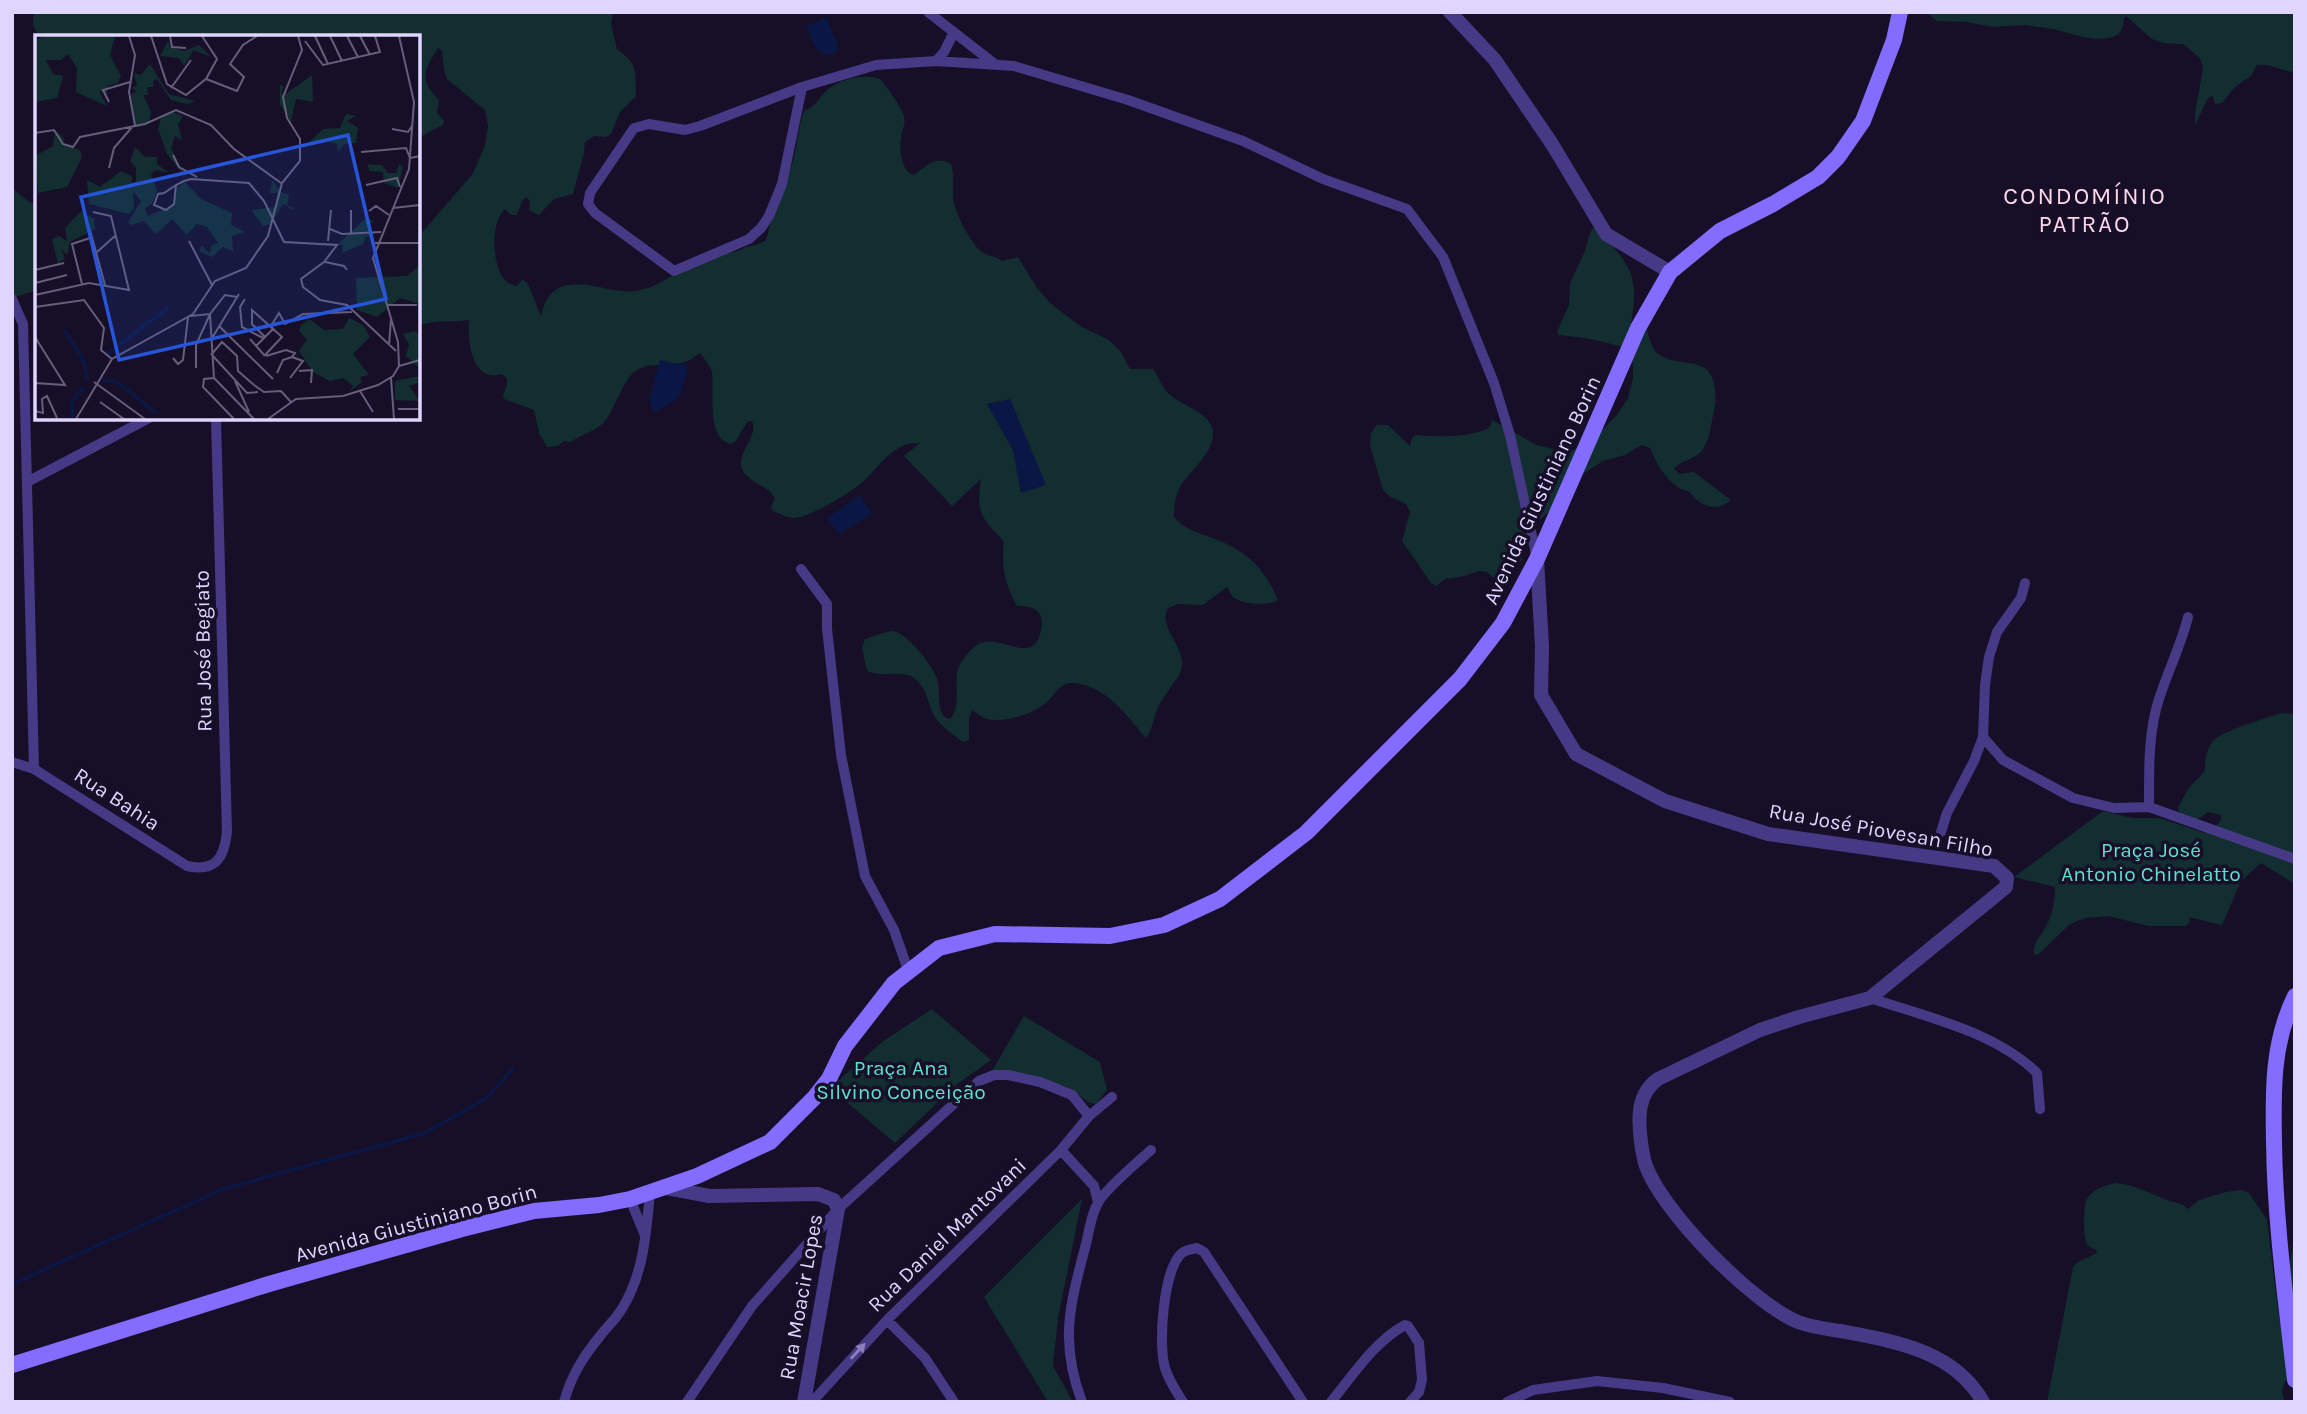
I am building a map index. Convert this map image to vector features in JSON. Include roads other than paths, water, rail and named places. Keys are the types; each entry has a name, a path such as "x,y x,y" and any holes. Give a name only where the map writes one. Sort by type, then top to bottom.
{"main road":[{"name":"Avenida Giustiniano Borin","path":"12,1365 256,1288 462,1229 534,1211 631,1199 667,1188 770,1142 829,1079 845,1046 894,983 939,948 995,934 1110,936 1164,925 1220,899 1306,834 1460,679 1503,623 1536,559 1638,328 1670,272 1720,231 1818,177 1838,157 1863,121 1894,40 1900,12"},
{"path":"2295,996 2276,1053 2273,1101 2274,1197 2295,1381"}],"street":[{"path":"928,12 996,65"},
{"path":"1450,12 1495,60 1552,144 1606,234 1670,272"},
{"path":"936,61 954,32"},
{"path":"802,87 782,184 769,216 749,239 674,271 595,213 588,204 590,193 634,128 649,124 685,130 802,87 876,65 936,61 1014,66 1141,105 1243,141 1323,179 1407,209 1443,257 1494,383 1510,435 1536,559"},
{"path":"12,299 23,324 18,353 27,482 34,769"},
{"path":"27,482 145,420"},
{"name":"Rua José Begiato","path":"200,869 220,859 227,832 216,420"},
{"name":"Rua José Piovesan Filho","path":"1536,559 1542,646 1541,695 1576,754 1665,801 1769,834 1994,866 2007,878 2006,887 1870,998 1760,1030 1658,1079 1647,1087 1639,1125 1645,1163 1657,1188 1683,1223 1727,1271 1766,1303 1799,1323 1901,1342 1926,1352 1959,1373 1983,1402"},
{"path":"801,569 827,604 827,629 841,755 865,876 894,930 908,970"},
{"path":"1941,832 1947,813 1974,761 1983,737 1985,685 1989,657 1997,632 2021,598 2025,583"},
{"path":"2149,807 2151,750 2158,701 2188,617"},
{"path":"1983,737 2003,760 2073,798 2114,808 2149,807 2295,859"},
{"path":"1974,761 2003,760"},
{"name":"Rua Bahia","path":"12,762 34,769 164,853 187,866 200,869"},
{"path":"1870,998 1988,1038 2037,1073 2040,1109"},
{"path":"687,1402 752,1306 838,1209 979,1081 994,1075 1008,1075 1040,1082 1072,1094 1088,1116"},
{"name":"Rua Daniel Mantovani","path":"812,1402 887,1320 1061,1150 1088,1116 1112,1097"},
{"path":"1061,1150 1094,1186 1098,1202 1074,1292 1067,1336 1072,1374 1083,1402"},
{"path":"1098,1202 1151,1150"},
{"path":"697,1176 709,1196"},
{"name":"Rua Moacir Lopes","path":"667,1188 709,1196 818,1195 834,1200 838,1209 804,1402"},
{"path":"564,1402 571,1379 584,1357 622,1309 634,1287 646,1239 650,1193"},
{"path":"631,1199 646,1239"},
{"path":"1183,1402 1165,1367 1162,1317 1174,1265 1181,1254 1197,1248 1204,1252 1303,1402"},
{"path":"887,1320 925,1359 954,1402"},
{"path":"1331,1402 1369,1356 1405,1325 1419,1343 1422,1380 1419,1392 1410,1402"},
{"path":"1507,1402 1533,1390 1597,1381 1663,1388 1730,1402"}],"water":[{"path":"826,17 838,45 835,55 819,51 806,26"},
{"path":"660,360 689,366 679,398 654,413 649,400"},
{"path":"1010,399 1046,485 1021,493 1013,450 987,404"},
{"path":"860,495 872,514 839,534 827,518"}],"waterway":[{"path":"12,1284 223,1189 425,1133 485,1099 513,1069"}],"district":[{"name":"CONDOMÍNIO PATRÃO","path":"2085,210"}],"park label":[{"name":"Praça José Antonio Chinelatto","path":"2151,862"},
{"name":"Praça Ana Silvino Conceição","path":"901,1080"}]}
